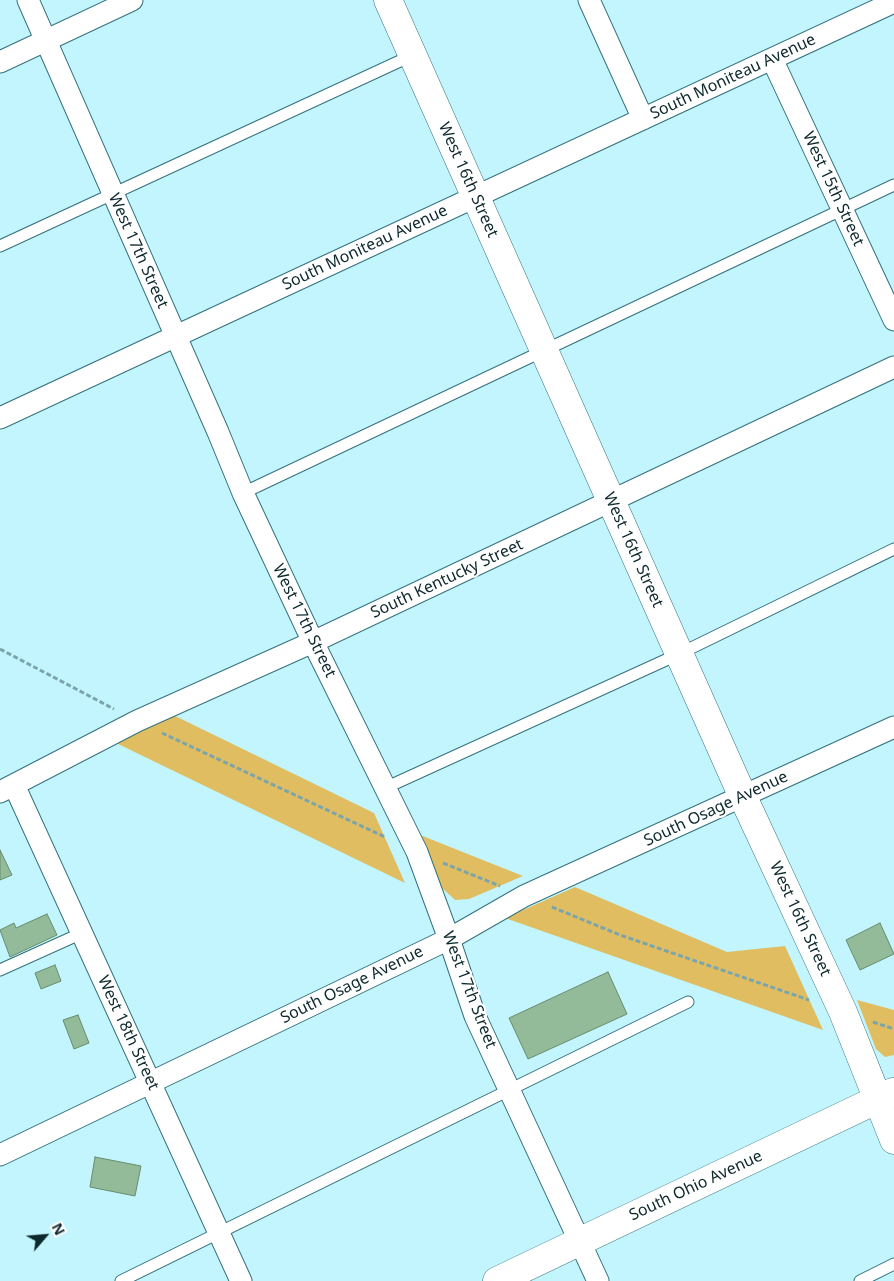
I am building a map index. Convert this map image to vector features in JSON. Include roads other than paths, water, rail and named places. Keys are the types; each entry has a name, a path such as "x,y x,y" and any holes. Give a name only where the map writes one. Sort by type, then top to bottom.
{"main road":[{"name":"West 16th Street","path":"388,0 743,797 843,1012 886,1095 894,1140"},
{"name":"South Ohio Avenue","path":"497,1281 886,1095"}],"street":[{"name":"West 17th Street","path":"28,0 243,493 313,642 417,852 450,939 475,1016 598,1281"},
{"path":"0,62 132,0"},
{"path":"589,0 643,119"},
{"name":"South Moniteau Avenue","path":"0,418 894,2"},
{"name":"West 15th Street","path":"772,59 894,320"},
{"name":"South Kentucky Street","path":"7,789 137,721 313,642 894,367"},
{"name":"South Osage Avenue","path":"0,1155 450,939 524,896 894,727"},
{"name":"West 18th Street","path":"7,789 82,933 241,1281"}],"lane":[{"path":"0,246 413,55"},
{"path":"243,493 894,186"},
{"path":"385,788 679,654 894,549"},
{"path":"0,970 82,933"},
{"path":"121,1281 688,1002"},
{"path":"860,1281 894,1264"}]}
